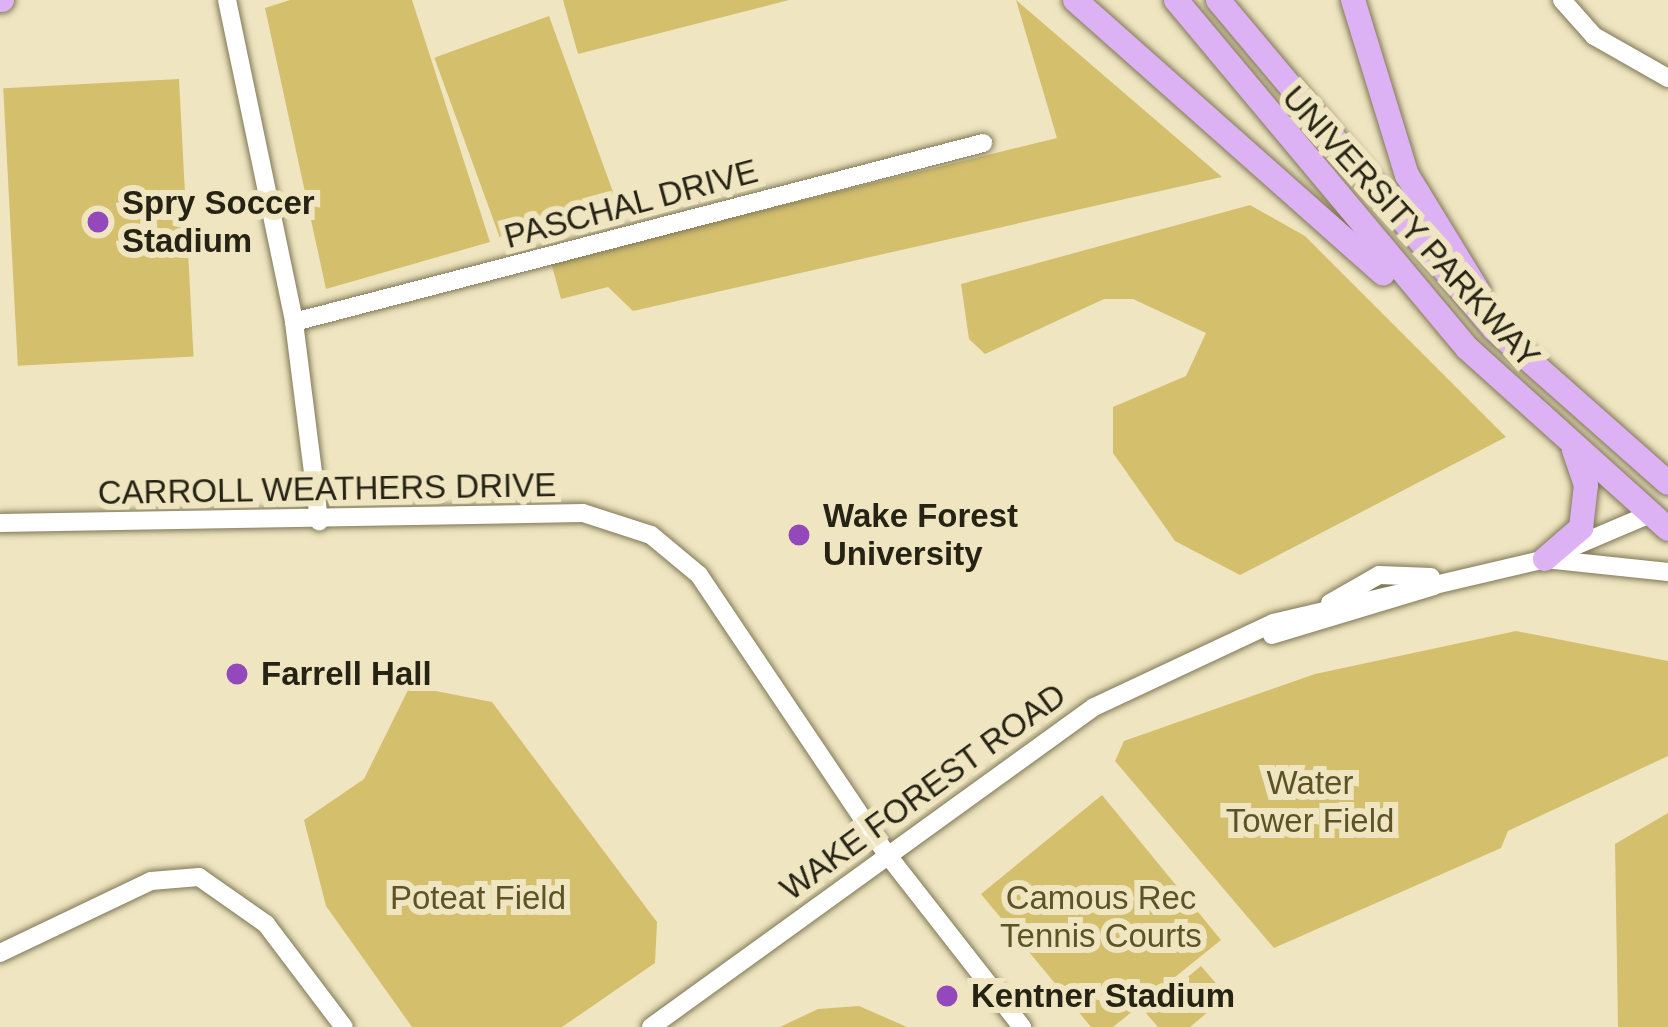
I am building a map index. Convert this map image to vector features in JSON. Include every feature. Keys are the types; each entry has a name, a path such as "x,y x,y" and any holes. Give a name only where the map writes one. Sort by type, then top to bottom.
{"main road":[{"path":"1075,0 1467,348"},
{"name":"UNIVERSITY PARKWAY","path":"1176,0 1467,348 1662,517"},
{"name":"UNIVERSITY PARKWAY","path":"1218,0 1366,190 1552,380 1668,483"},
{"path":"1352,0 1385,124 1428,217 1552,380"},
{"path":"1546,559 1572,540 1586,507 1570,442"}],"street":[{"path":"227,0 294,322 319,520"},
{"path":"1562,0 1594,36 1668,78"},
{"name":"PASCHAL DRIVE","path":"294,322 983,143"},
{"name":"CARROLL WEATHERS DRIVE","path":"0,523 583,513 651,535 699,574 886,853"},
{"name":"WAKE FOREST ROAD","path":"651,1027 886,853 1113,695 1327,607 1546,559 1662,517"},
{"name":"WAKE FOREST ROAD","path":"1546,559 1668,572"},
{"name":"WAKE FOREST ROAD","path":"1250,638 1389,607 1442,580"},
{"path":"886,853 1022,1027"},
{"path":"0,953 151,881 199,877 266,924 344,1027"}],"green space":[{"path":"290,0 412,0 490,242 326,289 265,8"},
{"path":"563,0 789,0 578,54"},
{"path":"1016,0 1222,177 633,311 608,287 561,299 551,262 1057,138"},
{"path":"549,16 614,195 500,237 434,58"},
{"name":"Spry Soccer Stadium","path":"179,79 194,357 18,366 3,88"},
{"path":"1250,205 1305,236 1506,437 1240,575 1175,541 1113,453 1113,407 1186,376 1206,333 1133,299 1104,299 985,354 969,339 961,284"},
{"name":"Water Tower Field","path":"1516,631 1668,661 1668,756 1508,831 1501,848 1274,948 1115,761 1124,741 1315,674"},
{"name":"Poteat Field","path":"410,686 492,702 657,922 655,963 562,1027 412,1027 326,906 304,820 364,779"},
{"name":"Camous Rec Tennis Courts","path":"1102,795 1221,940 1113,1027 1091,1027 981,894"},
{"path":"1668,813 1668,1027 1618,1027 1615,844"},
{"path":"1201,966 1227,996 1190,1027 1158,1027 1145,1012"},
{"path":"859,1006 907,1027 780,1027 818,1009"}],"place":[{"name":"Spry Soccer Stadium","path":"98,222"},
{"name":"Wake Forest University","path":"799,535"},
{"name":"Farrell Hall","path":"237,674"},
{"name":"Kentner Stadium","path":"947,996"}]}
